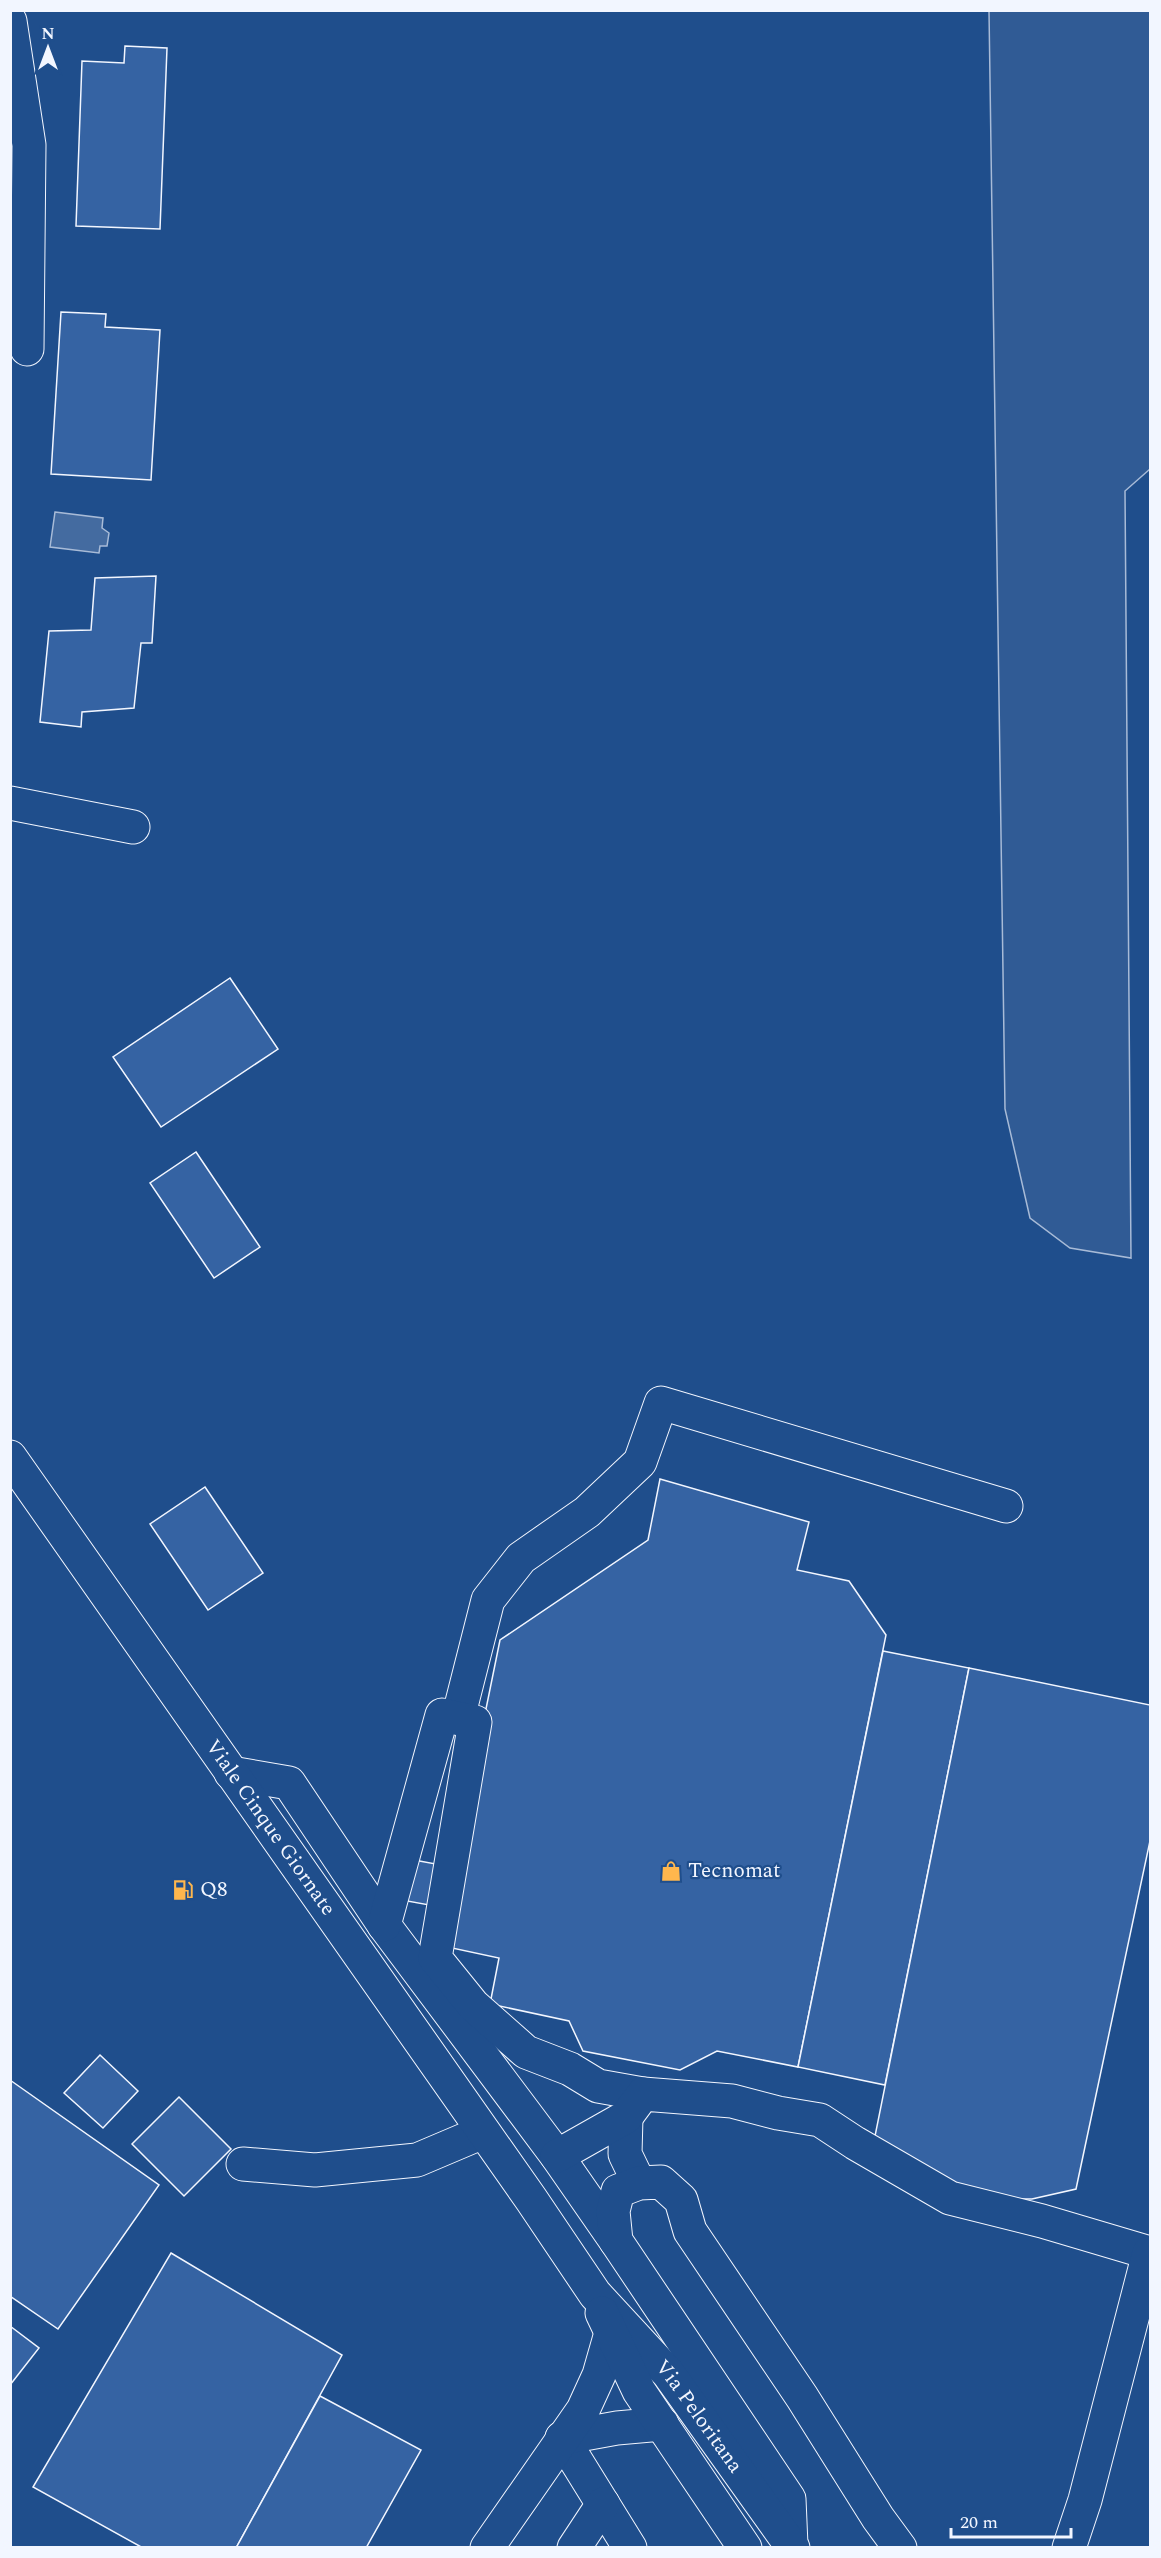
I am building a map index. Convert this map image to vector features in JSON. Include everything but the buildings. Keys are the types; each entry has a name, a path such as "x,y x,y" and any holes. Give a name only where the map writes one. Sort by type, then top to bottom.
{"main road":[{"path":"10,21 29,144 27,349"},
{"path":"10,803 133,828"},
{"path":"458,1718 488,1600 521,1558 587,1512 640,1462 661,1403 1006,1506"},
{"name":"Viale Cinque Giornate","path":"10,1457 531,2199"},
{"path":"384,1925 442,1715 475,1722 435,1958 473,2005 526,2052 570,2069 634,2105 732,2101 778,2113 820,2120 950,2198 1042,2221 1150,2253 1085,2500 1069,2547"},
{"path":"231,1773 289,1783 384,1925 557,2156 789,2499 792,2546"},
{"path":"557,2156 634,2105"},
{"path":"634,2105 625,2154 639,2183"},
{"path":"243,2164 315,2170 417,2160 483,2132"},
{"path":"616,2241 613,2211 618,2192 639,2183 661,2181 681,2200 690,2231 802,2397 878,2518 900,2547"},
{"name":"Via Peloritana","path":"531,2199 595,2294 668,2373 792,2546"},
{"name":"Via Peloritana","path":"595,2294 611,2334 639,2391 745,2547"},
{"path":"487,2547 582,2410 599,2375 611,2334"},
{"path":"562,2438 616,2428 662,2424"},
{"path":"562,2438 630,2547"},
{"path":"574,2547 603,2504"}],"shaded area":[{"path":"989,11 1150,11 1150,469 1125,491 1131,1258 1070,1248 1030,1218 1005,1109"},
{"path":"55,512 103,518 102,528 109,533 107,546 100,546 99,553 50,547"}],"place":[{"name":"Tecnomat","path":"671,1871"},
{"name":"Q8","path":"183,1890"}]}
